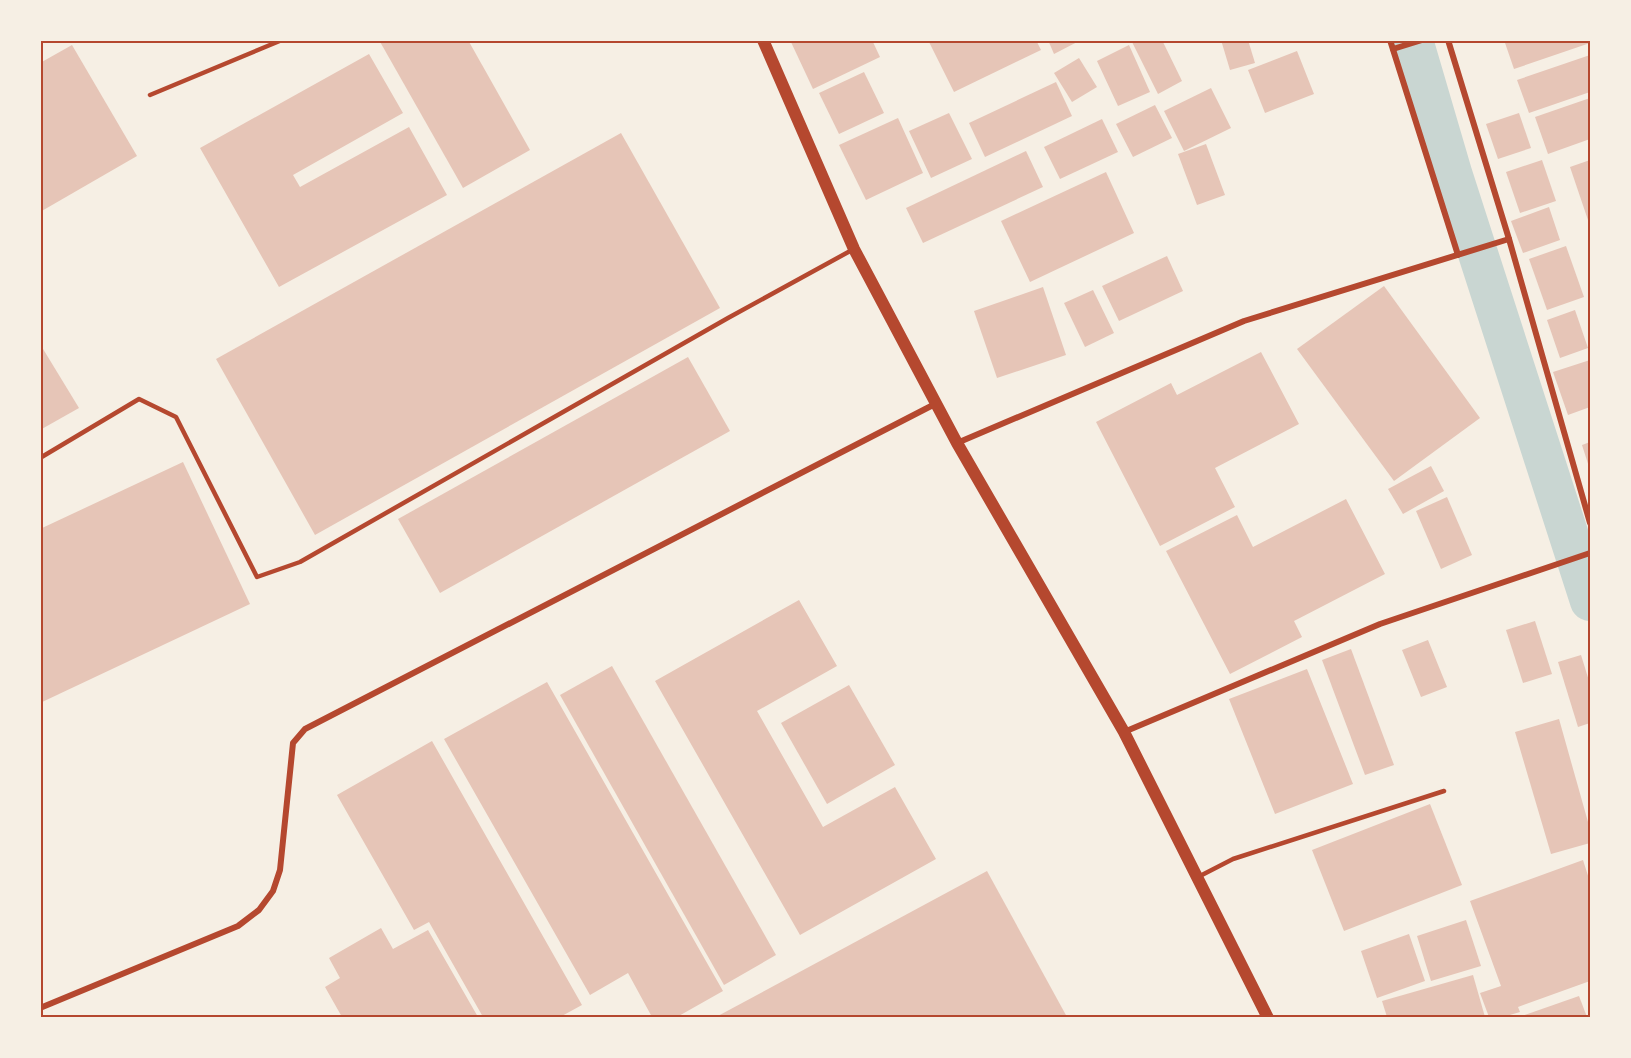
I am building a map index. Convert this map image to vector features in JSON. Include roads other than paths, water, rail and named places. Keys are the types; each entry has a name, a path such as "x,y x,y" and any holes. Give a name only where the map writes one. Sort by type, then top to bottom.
{"main road":[{"path":"763,40 854,249 935,404 1124,732 1268,1017"}],"street":[{"path":"1390,40 1396,48 1461,254"},
{"path":"1396,48 1422,40"},
{"path":"1448,40 1509,239 1590,524"},
{"path":"957,443 1244,321 1509,239"},
{"path":"40,1008 238,926 259,910 273,891 280,870 293,742 305,729 935,404"},
{"path":"1124,732 1380,624 1590,553"}],"lane":[{"path":"150,95 282,40"},
{"path":"40,458 139,399 176,417 257,577 300,562 728,318 854,249"},
{"path":"1198,877 1233,859 1444,791"}],"waterway":[{"path":"1413,40 1452,173 1590,601"}]}
